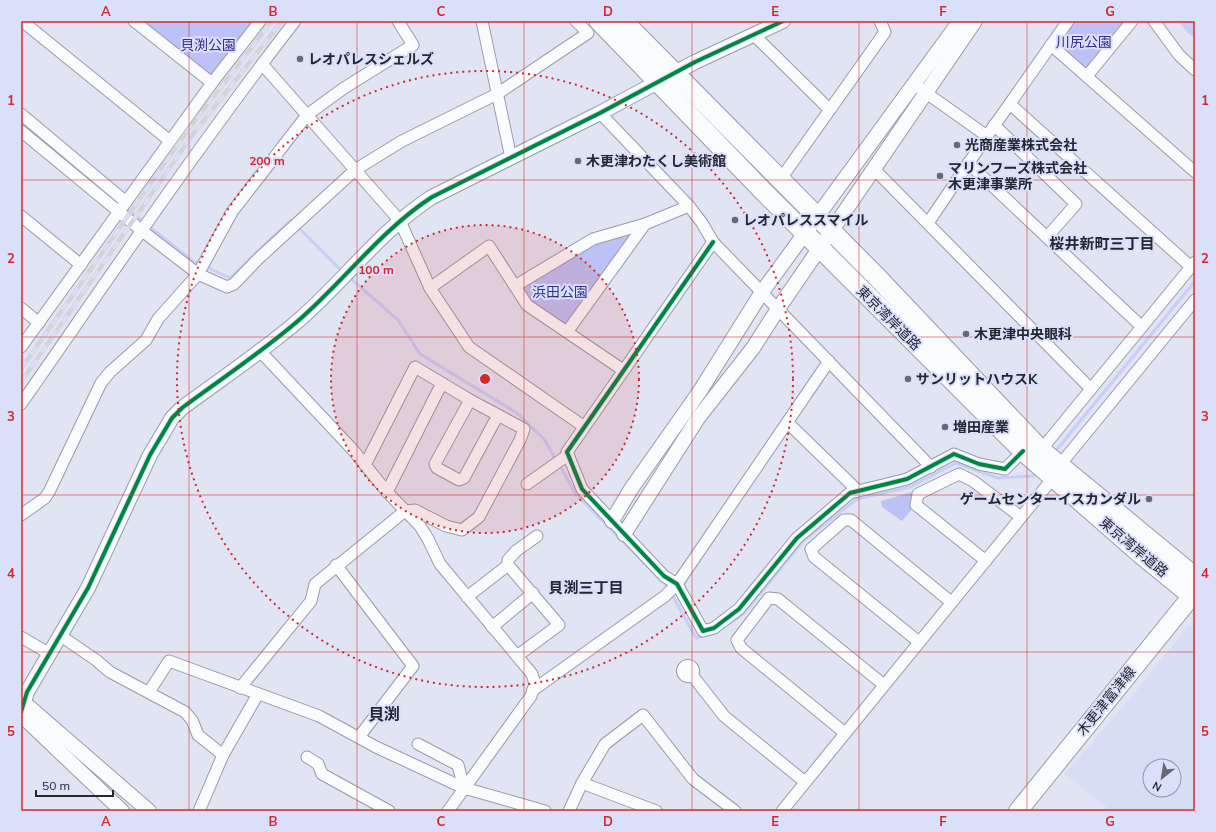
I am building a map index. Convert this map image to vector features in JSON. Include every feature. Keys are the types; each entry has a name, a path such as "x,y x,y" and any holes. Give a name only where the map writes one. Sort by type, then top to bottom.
{"highway":[{"name":"東京湾岸道路","path":"599,21 820,248 1032,451 1194,591"},
{"name":"東京湾岸道路","path":"627,22 675,73 831,231 1032,451"}],"main road":[{"name":"木更津富津線","path":"1018,811 1194,591"}],"street":[{"path":"22,21 170,141"},
{"path":"134,21 212,83"},
{"path":"21,347 212,83 260,21"},
{"path":"21,404 141,230 295,21"},
{"path":"482,21 511,158"},
{"path":"21,130 141,230 198,274 227,287 234,284 258,259 355,170 402,141 498,94 588,33 576,21"},
{"path":"22,707 27,692 88,588 150,455 172,418 182,408 298,320 400,221 432,197 600,113 657,82 783,21"},
{"path":"780,180 829,108 885,32 880,21"},
{"path":"624,534 698,418 753,348 874,168 960,21"},
{"path":"612,521 631,489 700,391 762,292 817,217 975,21"},
{"path":"928,223 994,125 1068,21"},
{"path":"1087,76 1132,21"},
{"path":"1154,21 1179,55 1195,70"},
{"path":"21,515 45,498 49,492 101,383 110,372 146,340 158,319 198,274 232,212 307,114 344,88 413,45 401,22"},
{"path":"754,34 829,108"},
{"path":"1052,45 1195,172"},
{"path":"262,64 400,221 430,288 468,346 583,426"},
{"path":"920,89 987,136"},
{"path":"713,242 583,426 567,452 582,489 664,576 677,584 703,631 714,628 739,609 797,538 850,493 907,479 954,454 979,464 1005,469 1032,451 1091,389 1193,264 1010,104"},
{"path":"600,113 689,206 702,223 713,242 932,467"},
{"path":"21,114 126,202"},
{"path":"994,125 1076,204 1047,237"},
{"path":"968,163 1142,327"},
{"path":"874,168 1091,389"},
{"path":"515,286 593,239 645,224 689,206"},
{"path":"21,216 81,265"},
{"path":"567,332 645,224"},
{"path":"430,288 489,246 527,305 623,370"},
{"path":"782,811 1022,517 1056,472 1195,300"},
{"path":"21,308 39,322"},
{"path":"259,350 365,465 387,492 420,526 440,564 532,674 535,684 531,696 448,811"},
{"path":"533,690 665,596 677,584 829,362"},
{"path":"240,688 311,601 315,584 336,565 405,511 415,510 446,526 462,530 479,516 520,440 524,429 470,400 415,367 365,465"},
{"path":"387,492 442,383"},
{"path":"470,400 435,464 437,468 453,477 459,480 464,478 498,415"},
{"path":"788,423 858,491"},
{"path":"527,484 568,455"},
{"path":"986,561 916,505 918,494 959,474 973,481 1022,517"},
{"path":"919,642 814,556 811,549 844,520 851,520 952,602"},
{"path":"467,597 508,565 508,560 516,551 537,536"},
{"path":"336,565 414,666 359,737"},
{"path":"508,565 558,624 517,656"},
{"path":"492,627 533,593"},
{"path":"845,733 741,648 737,640 770,598 778,599 884,685"},
{"path":"61,636 96,660 110,672 132,686 149,692 184,712 192,720 198,735 223,755"},
{"path":"21,637 50,654"},
{"path":"149,692 169,661 319,716 464,788 545,811"},
{"path":"692,675 724,716 805,782"},
{"path":"199,811 223,755 258,694"},
{"path":"22,707 122,811"},
{"path":"22,707 149,811"},
{"path":"569,811 582,783 605,744 642,715 692,779 735,811"},
{"path":"418,744 458,766 464,788"},
{"path":"307,757 318,764 322,774 389,811"},
{"path":"582,783 656,811"}],"shaded area":[{"path":"1188,626 1195,626 1195,811 1111,811 1065,774 1134,694"}],"green space":[{"name":"貝渕公園","path":"140,21 257,21 212,80"},
{"name":"川尻公園","path":"1075,21 1126,21 1089,68 1085,69 1058,45"},
{"name":"浜田公園","path":"630,235 568,322 564,324 530,302 523,290 524,286 597,242"},
{"path":"912,492 911,503 913,508 902,521 882,507 881,501"}],"waterway":[{"path":"1190,21 1195,27"},
{"path":"126,208 193,261 230,278 291,220 294,223"},
{"path":"298,227 343,272"},
{"path":"349,277 398,320 420,354 517,413 544,439 556,460"},
{"path":"1054,453 1195,281"},
{"path":"730,623 744,613 804,540 857,499 910,487 956,463 998,478 1033,476 1037,472"},
{"path":"559,464 575,493 669,588"},
{"path":"671,593 696,638 705,635"}],"railway":[{"path":"21,369 188,130 272,21"},
{"path":"21,382 193,134 282,21"}],"cycle path":[{"path":"21,712 27,692 88,588 150,455 172,418 182,408 285,332 316,305 379,240 413,210 432,197 600,113 695,62 783,21"},
{"path":"713,242 567,452 582,489 664,576 677,584 703,631 714,628 739,609 797,538 850,493 907,479 954,454 979,464 1005,469 1023,451"}],"place":[{"name":"レオパレスシェルズ","path":"300,59"},
{"name":"光商産業株式会社","path":"957,145"},
{"name":"木更津わたくし美術館","path":"578,161"},
{"name":"マリンフーズ株式会社 木更津事業所","path":"940,176"},
{"name":"レオパレススマイル","path":"735,220"},
{"name":"木更津中央眼科","path":"966,334"},
{"name":"サンリットハウスK","path":"908,379"},
{"name":"増田産業","path":"945,427"},
{"name":"ゲームセンターイスカンダル","path":"1149,499"}],"district":[{"name":"桜井新町三丁目","path":"1102,243"},
{"name":"貝渕三丁目","path":"586,587"},
{"name":"貝渕","path":"384,714"}]}
